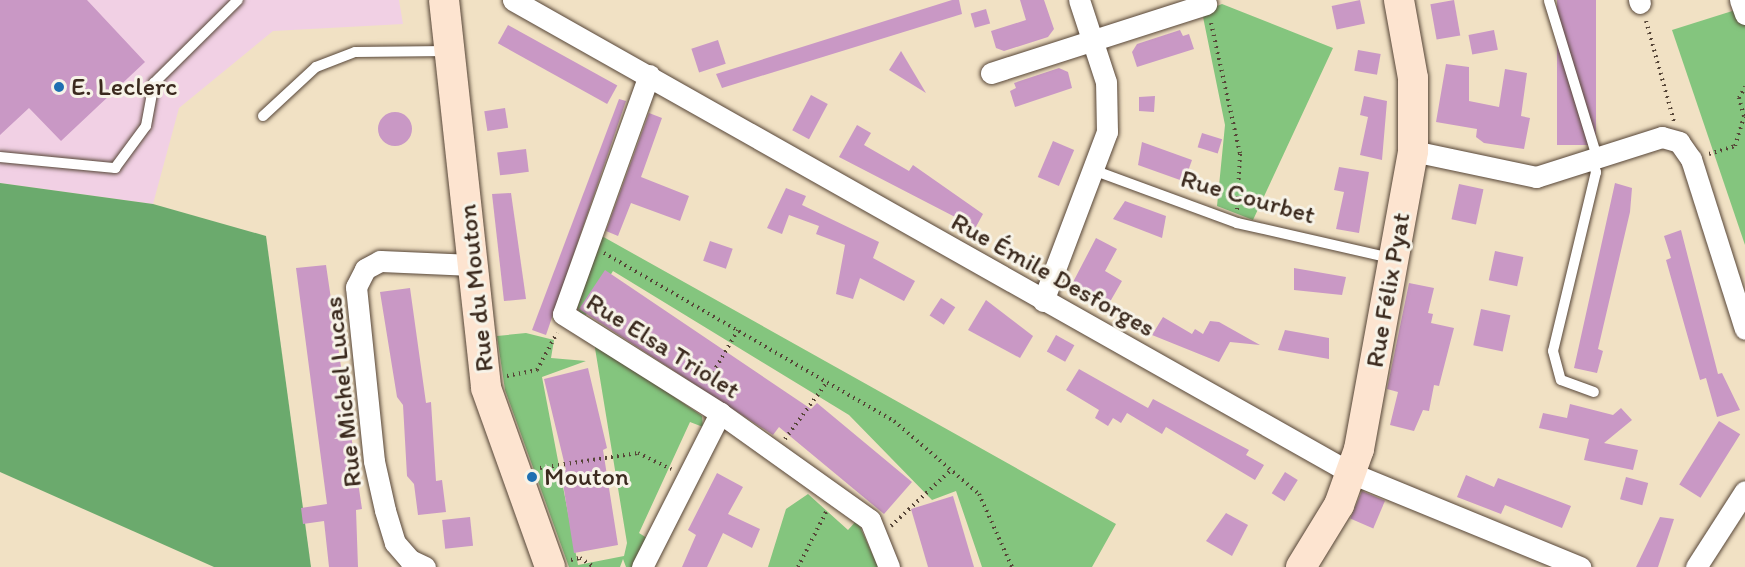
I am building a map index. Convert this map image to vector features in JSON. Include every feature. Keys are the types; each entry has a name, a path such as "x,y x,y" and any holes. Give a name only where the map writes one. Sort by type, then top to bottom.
{"street":[{"name":"Rue du Mouton","path":"444,0 486,381 550,567"},
{"name":"Rue Émile Desforges","path":"513,0 1351,473 1580,567"},
{"path":"1043,301 1107,132 1106,82 1079,0"},
{"name":"Rue Félix Pyat","path":"1301,567 1339,505 1351,473 1413,151 1413,78 1399,0"},
{"path":"1740,0 1745,14"},
{"path":"992,73 1206,4"},
{"name":"Rue Elsa Triolet","path":"649,75 588,244 565,316 720,413 870,520 889,567"},
{"path":"1413,151 1536,177 1662,137 1679,142 1691,159 1745,329"},
{"name":"Rue Michel Lucas","path":"425,567 410,561 395,543 385,510 374,461 356,287 365,270 380,261 473,265"},
{"path":"642,567 720,413"},
{"path":"1696,567 1745,491"}],"lane":[{"path":"0,157 115,168 146,126 154,83 238,0"},
{"path":"1549,1 1596,172 1553,351 1561,380 1594,392"},
{"path":"263,116 316,67 355,52 451,51"},
{"name":"Rue Courbet","path":"1093,170 1237,223 1394,259"}],"path":[{"path":"1640,2 1679,142"},
{"path":"1206,4 1240,154 1237,223"},
{"path":"1691,159 1735,146 1745,116 1739,98 1745,87"},
{"path":"588,244 894,421 979,494 1012,567"},
{"path":"486,381 537,370 565,316"},
{"path":"698,399 738,330"},
{"path":"776,452 827,382"},
{"path":"516,472 638,453 688,477"},
{"path":"877,537 951,470"},
{"path":"798,567 835,495"}],"shaded area":[{"path":"0,0 399,0 403,24 273,31 179,108 153,204 0,183"}],"green space":[{"path":"1222,4 1333,48 1253,220 1217,206 1225,125 1202,12"},
{"path":"1745,7 1745,245 1672,30"},
{"path":"0,183 153,204 266,236 311,567 214,567 0,472"},
{"path":"600,235 1116,524 1092,567 982,567 956,491 932,500 849,415 613,271 586,315 580,313 575,302"},
{"path":"526,333 554,340 551,358 586,361 542,377 578,565 624,556 627,543 594,342 702,416 703,427 690,422 639,533 650,540 638,567 626,567 623,559 620,567 569,567 505,390 497,336"},
{"path":"808,494 848,530 857,520 878,567 768,567 786,509"}],"building":[{"name":"E. Leclerc","path":"0,0 87,0 145,62 61,141 29,108 0,135"},
{"path":"952,0 959,0 962,14 722,88 716,74"},
{"path":"1020,0 1044,0 1054,29 1048,37 1004,51 996,48 991,31 1026,20"},
{"path":"1360,0 1365,23 1337,30 1332,6"},
{"path":"1454,0 1460,35 1437,40 1430,4"},
{"path":"1557,0 1596,0 1596,145 1557,145"},
{"path":"986,9 990,23 975,28 971,13"},
{"path":"508,25 617,86 607,104 498,43"},
{"path":"1180,30 1183,36 1189,34 1194,49 1137,67 1132,52 1137,44"},
{"path":"1494,30 1498,50 1472,55 1468,35"},
{"path":"718,40 726,64 699,72 691,49"},
{"path":"1358,50 1381,54 1377,75 1354,71"},
{"path":"901,51 926,93 889,70"},
{"path":"1446,64 1469,67 1469,101 1499,107 1505,69 1527,73 1521,116 1530,118 1524,149 1484,143 1476,137 1477,129 1436,122"},
{"path":"1059,68 1068,72 1072,88 1015,107 1010,91 1016,88 1014,83"},
{"path":"811,95 828,104 809,139 792,130"},
{"path":"1155,96 1154,112 1139,111 1139,97"},
{"path":"1364,96 1387,101 1382,160 1360,155 1368,117 1360,115"},
{"path":"619,99 626,101 546,335 532,330"},
{"path":"505,108 508,128 487,131 484,111"},
{"path":"395,112 407,117 412,129 407,141 395,146 383,141 378,129 383,117"},
{"path":"649,113 662,118 641,177 689,196 680,221 631,203 618,236 606,231"},
{"path":"857,125 871,133 864,145 909,171 913,165 983,214 972,234 954,223 957,218 839,157"},
{"path":"1202,133 1222,139 1218,153 1198,147"},
{"path":"1053,141 1074,150 1059,186 1038,177"},
{"path":"1142,142 1192,160 1186,177 1180,180 1138,165"},
{"path":"526,149 529,172 500,175 497,153"},
{"path":"1339,167 1369,172 1359,233 1336,229 1344,192 1334,190"},
{"path":"1615,183 1632,188 1630,212 1598,349 1603,351 1597,373 1574,368"},
{"path":"1459,184 1483,189 1476,224 1452,219"},
{"path":"786,188 806,196 802,205 879,242 873,258 915,281 904,301 860,278 853,299 836,294 845,245 816,234 819,226 789,215 782,234 767,228"},
{"path":"511,193 526,299 504,301 492,194"},
{"path":"1125,201 1166,216 1162,238 1113,219"},
{"path":"1681,230 1718,374 1722,373 1740,410 1717,417 1706,378 1700,380 1666,260 1671,258 1664,236"},
{"path":"1096,238 1117,249 1105,271 1122,281 1107,307 1071,286"},
{"path":"710,241 733,249 726,269 703,261"},
{"path":"1495,251 1523,257 1517,286 1489,280"},
{"path":"326,265 362,509 356,510 358,567 329,567 324,521 303,524 301,508 327,504 296,268"},
{"path":"1294,268 1346,277 1342,295 1294,290"},
{"path":"605,270 811,409 817,403 912,482 884,514 779,427 773,435 579,309"},
{"path":"1409,283 1434,288 1428,313 1433,314 1431,323 1454,328 1439,386 1434,385 1429,411 1423,410 1414,431 1390,425 1398,392 1387,389"},
{"path":"410,288 426,403 431,402 436,481 442,480 446,512 418,515 414,484 407,476 403,405 397,397 380,292"},
{"path":"941,298 955,307 944,325 930,316"},
{"path":"986,300 1033,336 1020,358 968,330"},
{"path":"1481,309 1510,315 1503,351 1473,345"},
{"path":"1163,317 1192,334 1195,329 1203,334 1210,321 1219,322 1260,345 1230,342 1219,362 1152,335"},
{"path":"1285,330 1329,338 1329,359 1278,350"},
{"path":"1056,335 1074,345 1065,362 1047,352"},
{"path":"588,368 607,448 603,450 618,545 574,553 561,471 566,470 544,379"},
{"path":"1079,369 1148,408 1153,399 1249,450 1246,455 1264,465 1255,480 1166,427 1162,434 1127,413 1121,423 1113,418 1108,426 1095,418 1099,410 1066,390"},
{"path":"1570,404 1613,415 1621,408 1632,420 1604,443 1638,450 1633,470 1584,460 1589,439 1539,428 1543,413 1567,418"},
{"path":"1719,421 1740,434 1700,498 1679,485"},
{"path":"1285,472 1298,480 1284,501 1272,493"},
{"path":"717,473 743,487 728,514 760,529 752,548 723,533 707,567 682,567 696,535 688,530"},
{"path":"1466,475 1494,487 1498,478 1571,506 1562,528 1505,505 1501,514 1457,497"},
{"path":"1626,477 1648,483 1642,505 1620,499"},
{"path":"1362,491 1385,501 1373,528 1350,519"},
{"path":"953,496 974,567 928,567 911,509"},
{"path":"1226,513 1248,525 1232,556 1206,541"},
{"path":"470,517 473,546 445,549 442,520"},
{"path":"1660,517 1674,519 1658,567 1636,567"}],"place":[{"name":"E. Leclerc","path":"59,87"},
{"name":"Mouton","path":"532,477"}]}
